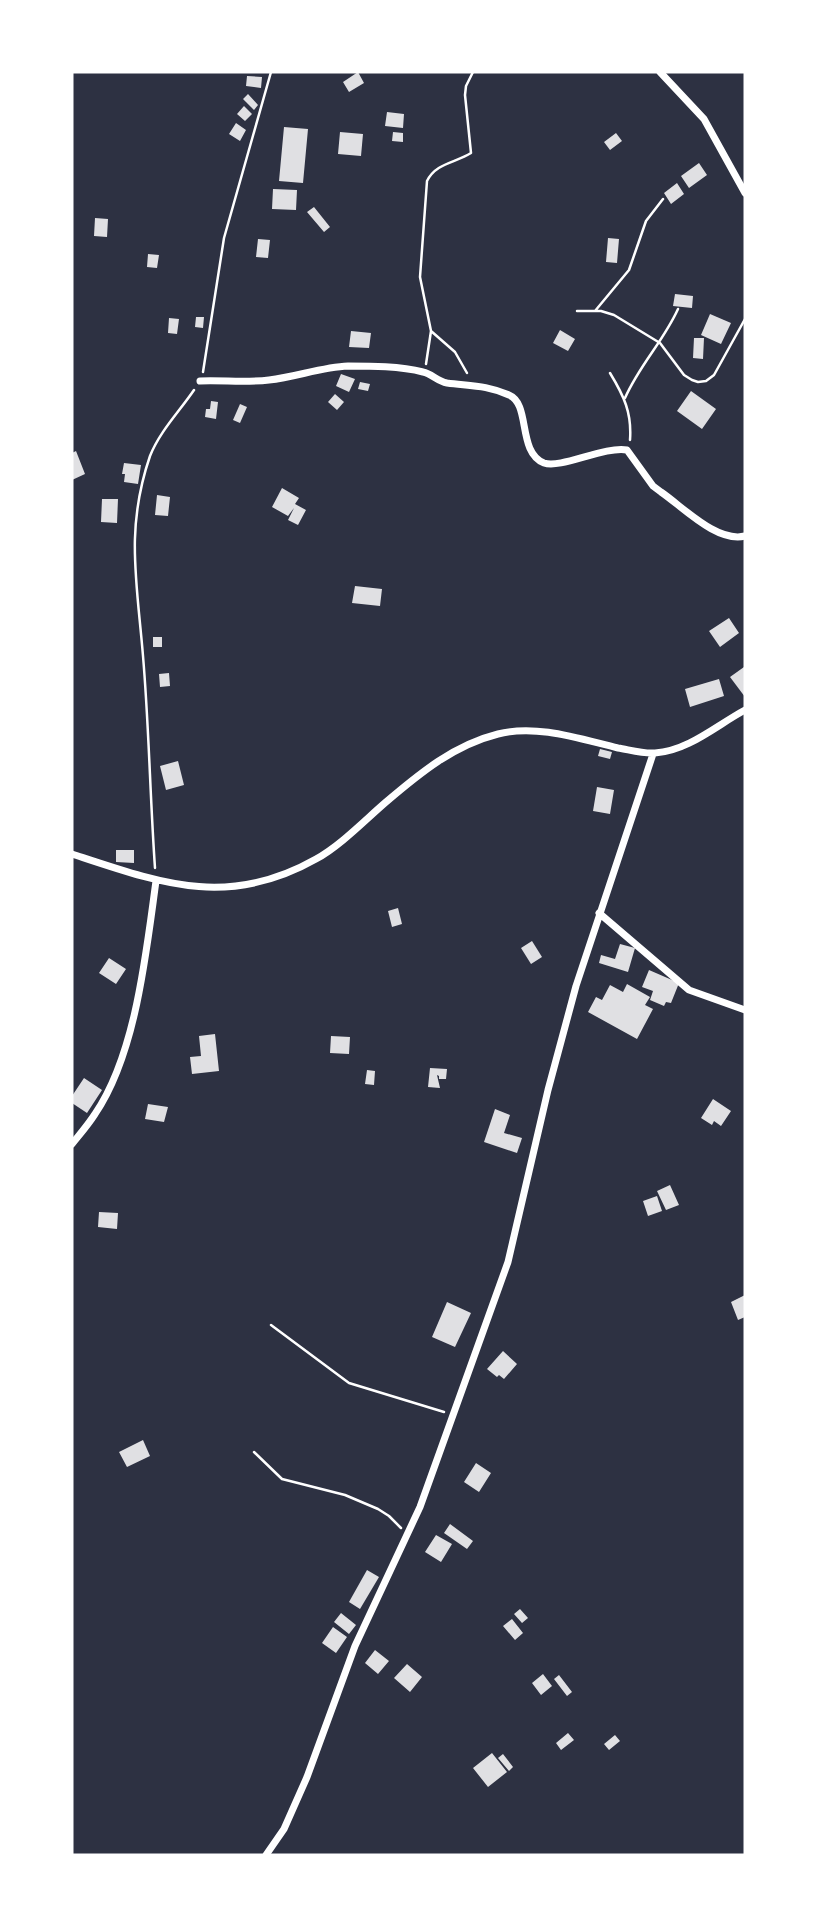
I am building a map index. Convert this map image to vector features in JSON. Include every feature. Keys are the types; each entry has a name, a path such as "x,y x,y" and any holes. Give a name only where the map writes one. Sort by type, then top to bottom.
{"street":[{"path":"660,72 704,119 745,193"},
{"path":"200,381 270,380 349,366 424,372 443,382 488,387 516,398 532,450 544,463 556,464 592,454 627,450 660,492 721,534 739,538 745,536"},
{"path":"72,854 156,881 192,887 226,888 255,884 288,873 318,858 427,768 461,747 500,734 526,731 549,733 653,754 689,743 745,710"},
{"path":"266,1855 284,1829 303,1788 355,1646 420,1507 508,1262 576,986 653,754"},
{"path":"72,1144 96,1113 113,1080 124,1049 137,999 156,881"},
{"path":"599,913 690,990 745,1010"}],"path":[{"path":"156,881 143,657 133,545 138,506 146,469 156,442 200,381 209,342 224,237 271,72"},
{"path":"424,372 431,331 420,276 427,181 437,168 471,153 465,95 473,72"},
{"path":"595,311 629,270 646,222 663,200"},
{"path":"625,398 642,365 660,343 678,309"},
{"path":"577,311 609,312 660,343 684,375 698,382 706,381 720,367 745,319"},
{"path":"431,331 455,352 471,383"},
{"path":"610,373 625,398 631,424 627,450"},
{"path":"271,1325 349,1383 454,1415"},
{"path":"254,1452 282,1479 335,1491 378,1509 389,1516 407,1536"}],"building":[{"path":"358,72 364,83 349,92 343,82"},
{"path":"247,76 262,77 261,88 246,86"},
{"path":"248,94 258,105 254,110 243,99"},
{"path":"244,106 252,114 245,121 237,114"},
{"path":"387,112 404,114 403,128 385,126"},
{"path":"236,123 246,130 240,141 229,134"},
{"path":"284,127 308,129 303,183 279,181"},
{"path":"340,132 363,134 361,156 338,154"},
{"path":"393,132 403,133 403,142 392,141"},
{"path":"616,133 622,141 610,150 604,142"},
{"path":"699,163 707,175 689,188 681,176"},
{"path":"677,183 684,194 671,204 664,193"},
{"path":"273,189 297,190 296,210 272,209"},
{"path":"314,207 330,227 324,232 307,212"},
{"path":"95,218 108,219 107,237 94,236"},
{"path":"608,238 619,239 617,263 606,262"},
{"path":"258,239 270,240 268,258 256,257"},
{"path":"148,254 159,255 157,268 147,267"},
{"path":"675,294 693,296 692,308 673,306"},
{"path":"710,314 731,323 721,344 701,335"},
{"path":"196,317 204,317 203,328 195,327"},
{"path":"169,318 179,319 177,334 168,333"},
{"path":"560,330 575,339 568,351 553,343"},
{"path":"351,331 371,333 369,348 349,347"},
{"path":"694,338 704,338 703,359 693,358"},
{"path":"341,374 355,379 349,392 336,386"},
{"path":"360,382 370,384 368,391 358,389"},
{"path":"691,391 716,409 702,429 677,411"},
{"path":"335,394 344,402 337,410 328,402"},
{"path":"211,401 218,402 216,419 205,417"},
{"path":"240,404 247,407 240,423 233,420"},
{"path":"76,451 85,474 72,480 72,453"},
{"path":"124,463 141,465 138,484 124,482"},
{"path":"282,488 299,498 295,504 306,510 298,525 288,520 294,508 288,516 272,507"},
{"path":"157,495 170,497 168,516 155,515"},
{"path":"102,499 118,499 117,523 101,522"},
{"path":"355,586 382,589 380,606 352,603"},
{"path":"729,618 739,633 720,647 709,631"},
{"path":"153,637 162,637 162,647 153,647"},
{"path":"744,667 745,669 745,697 730,677"},
{"path":"169,673 170,686 160,687 159,674"},
{"path":"719,679 724,696 690,707 685,689"},
{"path":"600,749 612,752 610,759 598,756"},
{"path":"178,761 184,785 166,790 160,766"},
{"path":"597,787 614,790 610,814 593,811"},
{"path":"116,850 134,850 134,863 116,862"},
{"path":"398,908 402,924 392,927 388,911"},
{"path":"532,941 542,957 531,964 521,948"},
{"path":"620,944 635,948 628,972 599,963 601,955 615,959"},
{"path":"109,958 126,969 116,984 99,973"},
{"path":"649,970 679,983 671,1003 666,1002 664,1006 650,1000 653,991 642,987"},
{"path":"627,984 650,997 645,1005 653,1009 637,1039 588,1012 596,997 602,1000 610,985 623,992"},
{"path":"215,1034 219,1071 192,1074 190,1057 201,1056 199,1036"},
{"path":"331,1036 350,1037 349,1054 330,1053"},
{"path":"430,1068 447,1069 446,1079 439,1079 437,1075 440,1088 428,1087"},
{"path":"367,1070 375,1071 374,1085 365,1084"},
{"path":"84,1078 102,1090 87,1113 72,1103 72,1096"},
{"path":"713,1099 731,1111 721,1126 714,1121 712,1125 701,1118"},
{"path":"148,1104 168,1107 164,1122 145,1119"},
{"path":"495,1109 510,1115 504,1133 522,1138 517,1153 484,1142"},
{"path":"670,1185 679,1205 666,1210 657,1191"},
{"path":"657,1196 662,1211 648,1216 643,1201"},
{"path":"99,1212 118,1213 117,1229 98,1227"},
{"path":"745,1295 745,1317 738,1320 731,1302"},
{"path":"447,1302 471,1313 455,1347 432,1337"},
{"path":"503,1351 517,1364 504,1379 487,1369"},
{"path":"143,1440 150,1456 127,1467 119,1452"},
{"path":"476,1463 491,1473 479,1492 464,1482"},
{"path":"450,1524 473,1541 467,1549 444,1533"},
{"path":"436,1535 452,1544 441,1562 425,1552"},
{"path":"367,1570 379,1577 360,1609 349,1602"},
{"path":"520,1609 528,1618 522,1623 514,1614"},
{"path":"341,1613 356,1625 349,1634 334,1622"},
{"path":"512,1619 523,1633 515,1640 503,1626"},
{"path":"333,1627 347,1637 336,1653 322,1643"},
{"path":"375,1650 389,1661 378,1674 365,1663"},
{"path":"407,1664 422,1677 410,1692 394,1678"},
{"path":"543,1674 552,1686 541,1695 532,1683"},
{"path":"559,1675 572,1692 567,1696 554,1679"},
{"path":"568,1733 574,1740 561,1750 556,1743"},
{"path":"615,1735 620,1741 609,1750 604,1744"},
{"path":"492,1753 507,1772 488,1787 473,1768"},
{"path":"503,1754 513,1767 509,1771 498,1758"}]}
